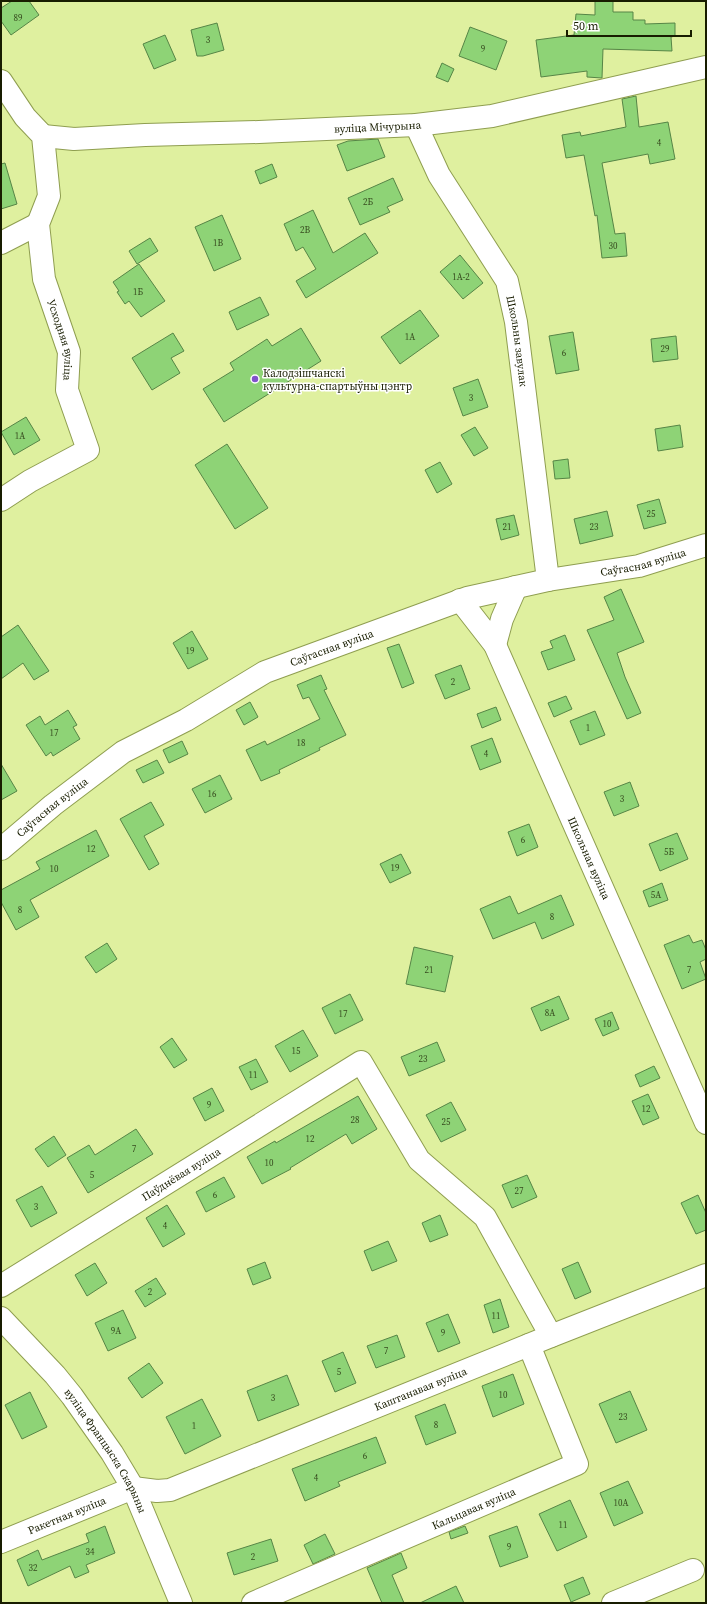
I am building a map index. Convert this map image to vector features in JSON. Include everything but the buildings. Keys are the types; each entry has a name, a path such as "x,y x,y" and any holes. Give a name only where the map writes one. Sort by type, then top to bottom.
{"street":[{"name":"вуліца Мічурына","path":"43,136 74,139 416,125 492,116 706,67"},
{"path":"1,81 25,117 43,136 49,196 38,224 1,243"},
{"name":"Школьны завулак","path":"416,125 439,175 506,281 516,322 548,580"},
{"name":"Усходняя вуліца","path":"1,500 30,481 88,450 67,390 69,352 44,279 38,224"},
{"name":"Саўгасная вуліца","path":"1,849 53,805 123,752 186,720 265,672 460,600 548,580 639,566 706,545"},
{"path":"495,645 502,618 516,587"},
{"name":"Школьная вуліца","path":"460,600 495,645 706,1123"},
{"name":"Паўднёвая вуліца","path":"1,1286 361,1062 419,1160 485,1217 551,1336"},
{"name":"Каштанавая вуліца","path":"133,1488 157,1491 170,1490 706,1275"},
{"name":"вуліца Францыска Скарыны","path":"1,1318 55,1374 112,1453 133,1488 181,1603"},
{"name":"Кальцавая вуліца","path":"253,1603 577,1464 529,1345"},
{"name":"Ракетная вуліца","path":"1,1542 133,1488"},
{"path":"612,1603 693,1570"}],"place":[{"name":"Калодзішчанскі культурна-спартыўны цэнтр","path":"255,379"}]}
